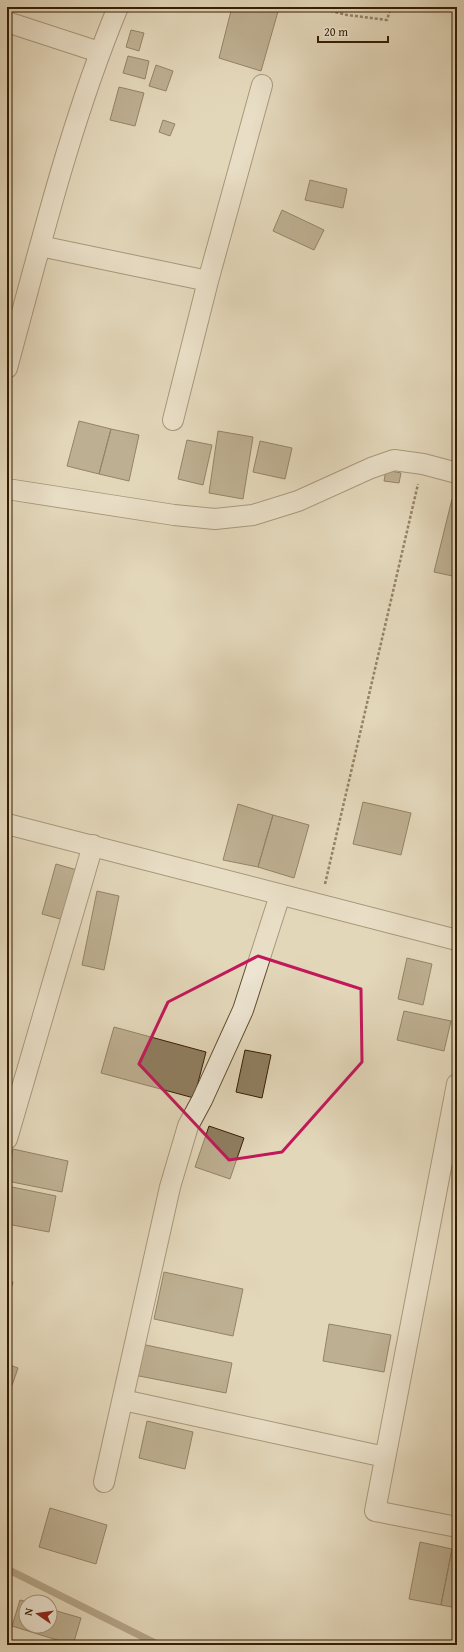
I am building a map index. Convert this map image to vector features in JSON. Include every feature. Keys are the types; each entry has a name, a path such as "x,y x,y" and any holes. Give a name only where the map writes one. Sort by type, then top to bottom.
{"street":[{"path":"7,368 51,204 99,52 118,7"},
{"path":"7,22 99,52"},
{"path":"173,420 208,281 262,85"},
{"path":"40,246 208,281"},
{"path":"7,489 174,516 215,519 253,515 298,500 371,468 394,460 423,464 457,473"},
{"path":"7,824 457,940"},
{"path":"7,1139 93,845"},
{"path":"104,1482 170,1187 188,1126 202,1100 243,1010 280,895"},
{"path":"457,1084 375,1512 457,1527"},
{"path":"123,1400 385,1456"}],"path":[{"path":"316,7 346,15 387,20 392,7"},
{"path":"320,904 423,464"}],"highlighted area":[{"path":"258,956 361,989 362,1062 282,1152 229,1160 139,1064 168,1002"}],"building":[{"path":"232,7 279,8 261,71 219,58"},
{"path":"131,30 144,33 139,51 126,47"},
{"path":"128,56 149,61 145,79 123,73"},
{"path":"156,65 173,71 166,91 149,86"},
{"path":"119,87 144,93 135,126 110,120"},
{"path":"163,120 175,124 170,136 159,132"},
{"path":"310,180 347,189 343,208 305,200"},
{"path":"282,210 324,230 314,250 273,231"},
{"path":"79,421 111,429 99,474 67,466"},
{"path":"111,429 139,435 129,481 99,474"},
{"path":"218,431 253,437 243,499 209,493"},
{"path":"187,440 212,445 203,485 178,479"},
{"path":"260,441 292,448 285,479 253,472"},
{"path":"386,470 401,473 399,483 384,481"},
{"path":"452,499 457,500 457,577 434,572"},
{"path":"363,802 411,813 401,855 353,844"},
{"path":"238,804 273,815 258,867 223,860"},
{"path":"273,815 309,825 294,878 258,867"},
{"path":"56,864 77,870 64,920 42,914"},
{"path":"97,891 119,896 104,970 82,965"},
{"path":"407,958 432,964 423,1005 398,999"},
{"path":"404,1011 451,1021 444,1051 397,1040"},
{"path":"114,1027 206,1052 194,1098 101,1073"},
{"path":"245,1050 271,1055 262,1098 236,1092"},
{"path":"209,1126 244,1138 230,1179 195,1167"},
{"path":"13,1149 68,1161 62,1192 7,1181"},
{"path":"7,1186 56,1196 49,1232 7,1224"},
{"path":"164,1272 243,1289 233,1336 154,1319"},
{"path":"7,1280 13,1282 7,1303"},
{"path":"329,1324 391,1335 384,1372 323,1361"},
{"path":"141,1344 232,1363 226,1393 134,1375"},
{"path":"7,1364 18,1368 7,1400"},
{"path":"147,1421 193,1432 185,1469 139,1458"},
{"path":"50,1508 107,1525 96,1564 39,1547"},
{"path":"420,1542 452,1549 441,1605 409,1599"},
{"path":"452,1549 457,1550 457,1608 441,1605"},
{"path":"18,1606 18,1628 12,1626"},
{"path":"58,1611 81,1618 73,1645 38,1634 58,1634"}],"waterway":[{"path":"7,1569 159,1645"}]}
